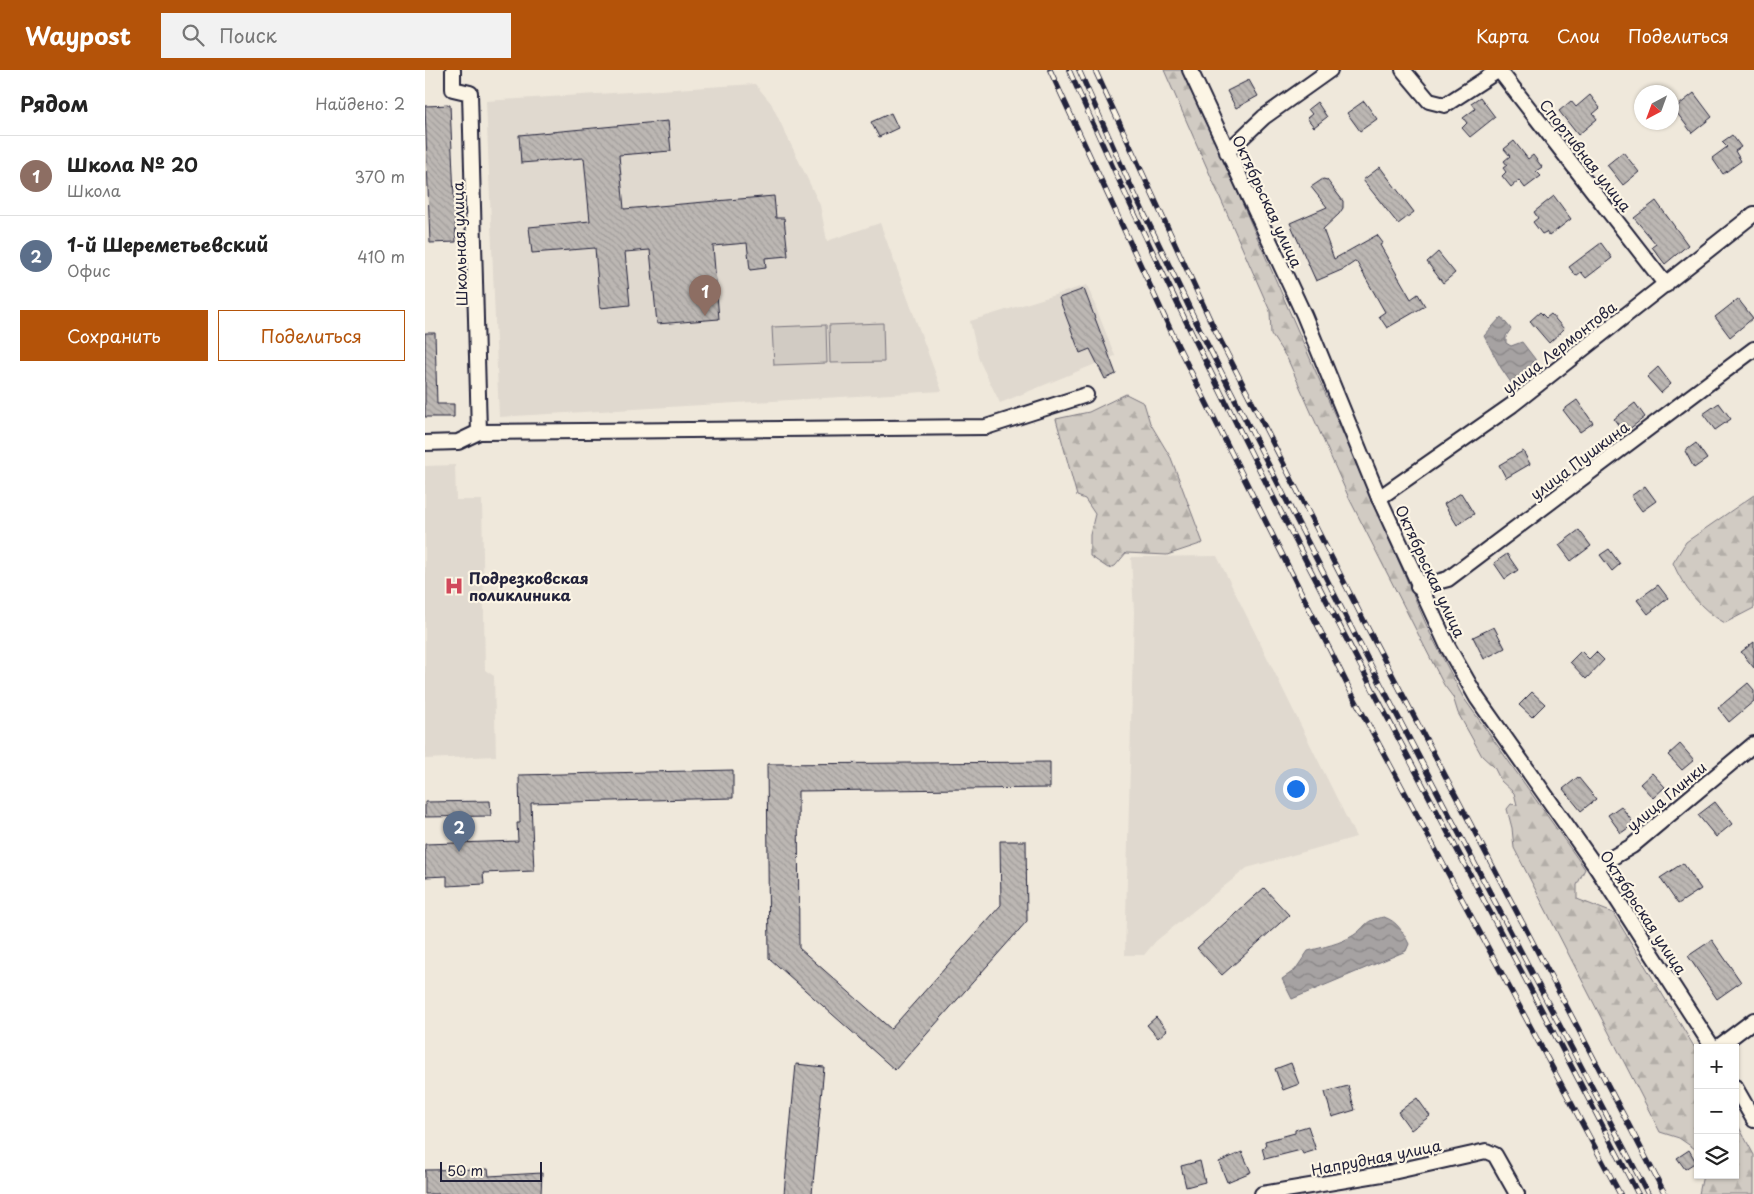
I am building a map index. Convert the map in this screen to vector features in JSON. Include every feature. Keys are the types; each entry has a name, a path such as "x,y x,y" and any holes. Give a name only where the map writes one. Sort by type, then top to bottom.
{"street":[{"name":"Школьная улица","path":"453,70 453,89 471,93 479,432"},
{"name":"Октябрьская улица","path":"1190,70 1304,315 1379,498 1418,587 1477,698 1596,867 1710,1044"},
{"path":"1227,152 1264,117 1330,70"},
{"name":"Спортивная улица","path":"1403,70 1429,101 1445,105 1499,70 1667,285"},
{"name":"улица Лермонтова","path":"1379,498 1512,404 1667,285 1754,214"},
{"name":"улица Пушкина","path":"1418,587 1448,579 1754,349"},
{"path":"425,443 458,442 479,432 985,427 1086,395"},
{"name":"улица Глинки","path":"1596,867 1632,846 1754,744"},
{"path":"1722,1044 1754,1020"},
{"path":"1737,1089 1754,1120"},
{"name":"Напрудная улица","path":"1262,1194 1388,1173 1486,1151 1495,1156 1517,1194"}],"shaded area":[{"path":"755,84 771,103 820,205 827,241 880,223 942,391 499,417 486,101"},
{"path":"1087,285 1115,356 1000,403 979,360 970,321"},
{"name":"Подрезковская поликлиника","path":"455,465 456,500 482,500 485,670 494,676 496,756 425,759 425,466"},
{"path":"1217,556 1356,837 1247,868 1156,941 1144,955 1125,955 1134,612 1131,557"}],"green space":[{"path":"1164,70 1184,70 1430,633 1463,697 1585,869 1577,885 1577,899 1613,913 1694,1046 1694,1148 1679,1138 1660,1132 1514,848 1512,828 1507,809 1511,804 1517,805 1514,793 1501,781 1494,767 1482,756 1458,713 1453,697 1444,685 1349,498 1288,360 1271,334 1270,311"},
{"path":"883,323 884,362 830,363 829,325"},
{"path":"826,325 827,363 774,365 772,327"},
{"path":"1126,394 1144,403 1150,423 1171,458 1203,543 1167,555 1126,553 1115,566 1108,568 1090,556 1090,535 1095,514 1085,499 1077,496 1056,419 1089,412"},
{"path":"1754,495 1754,608 1725,623 1708,612 1694,597 1682,581 1673,563 1686,542"},
{"path":"1739,1127 1754,1155 1754,1194 1699,1194 1702,1179 1739,1179"}],"water":[{"path":"1501,317 1511,329 1506,336 1506,343 1511,346 1522,342 1535,359 1537,370 1519,384 1512,384 1484,336"},
{"path":"1384,917 1393,921 1402,931 1409,944 1406,951 1292,999 1282,979 1295,970 1308,951 1343,941 1354,935 1369,922"}],"building":[{"path":"1249,80 1258,96 1236,108 1227,91"},
{"path":"1694,93 1712,117 1692,133 1679,116 1679,105"},
{"path":"1590,95 1600,108 1593,114 1597,119 1578,135 1559,111 1571,101 1576,107"},
{"path":"1480,97 1495,117 1470,137 1462,128 1467,123 1463,118 1475,109 1471,103"},
{"path":"1364,101 1377,119 1360,131 1347,113"},
{"path":"1317,102 1327,117 1314,127 1307,118 1312,114 1308,109"},
{"path":"450,105 456,242 430,243 425,106"},
{"path":"891,113 898,128 879,137 871,122"},
{"path":"668,121 671,151 619,155 624,209 774,196 776,218 784,218 788,256 765,258 766,268 750,270 747,243 713,246 719,319 657,324 650,250 625,252 630,305 600,308 595,248 532,253 529,227 590,221 584,158 521,163 519,135"},
{"path":"1732,135 1741,147 1735,151 1741,161 1723,174 1712,158 1727,147 1722,142"},
{"path":"1514,141 1528,159 1533,155 1542,167 1536,171 1541,176 1525,188 1519,180 1511,187 1502,176 1506,172 1503,168 1507,165 1504,161 1510,156 1504,149"},
{"path":"1623,152 1639,172 1623,185 1607,165"},
{"path":"1380,167 1414,212 1398,224 1363,180"},
{"path":"1323,179 1327,180 1343,201 1343,208 1339,214 1323,229 1334,259 1377,235 1383,243 1380,245 1411,299 1418,294 1425,306 1387,328 1379,316 1385,312 1356,261 1344,269 1316,281 1290,223 1327,207 1311,187"},
{"path":"1554,196 1571,219 1549,236 1546,232 1542,234 1533,222 1538,218 1534,212"},
{"path":"1656,201 1688,245 1665,264 1652,247 1656,244 1634,218"},
{"path":"1601,243 1612,258 1586,278 1581,272 1576,276 1569,267"},
{"path":"1438,252 1455,273 1443,283 1427,262"},
{"path":"1084,289 1116,374 1105,379 1090,349 1080,353 1059,298"},
{"path":"1738,299 1753,318 1730,337 1715,317"},
{"path":"1540,312 1546,318 1551,314 1564,329 1549,343 1530,321"},
{"path":"425,333 435,333 437,404 454,404 454,417 425,417"},
{"path":"1658,367 1671,384 1661,393 1647,377"},
{"path":"1577,400 1593,423 1580,432 1563,410"},
{"path":"1635,403 1645,417 1624,433 1614,419"},
{"path":"1719,403 1731,419 1715,430 1703,414"},
{"path":"1696,443 1707,459 1694,468 1685,451"},
{"path":"1523,451 1530,464 1506,478 1499,465"},
{"path":"1645,486 1656,501 1642,511 1631,496"},
{"path":"1461,493 1474,514 1457,525 1444,504"},
{"path":"1579,530 1591,546 1571,561 1559,545"},
{"path":"1609,549 1620,564 1612,571 1600,555"},
{"path":"1507,554 1518,570 1505,579 1494,563"},
{"path":"1658,585 1668,598 1648,614 1637,600"},
{"path":"1494,627 1505,648 1484,659 1473,637"},
{"path":"1754,642 1754,668 1741,652"},
{"path":"1581,651 1589,659 1596,652 1604,660 1586,679 1570,662"},
{"path":"1748,683 1754,690 1754,701 1729,722 1718,708"},
{"path":"1532,692 1545,704 1532,717 1519,705"},
{"path":"1680,744 1694,760 1682,770 1668,755"},
{"path":"1050,762 1050,788 798,791 799,948 891,1029 1001,905 1000,841 1026,841 1027,921 895,1070 769,958 767,764"},
{"path":"733,770 733,798 531,803 534,871 483,873 484,884 447,886 447,876 425,877 425,844 518,841 517,823 520,823 519,775"},
{"path":"1652,773 1665,787 1653,798 1640,784"},
{"path":"1578,777 1596,799 1581,811 1563,789"},
{"path":"490,801 491,816 425,817 425,802"},
{"path":"1715,802 1732,824 1716,837 1698,815"},
{"path":"1621,806 1634,824 1621,833 1608,815"},
{"path":"1683,863 1701,889 1678,904 1660,878"},
{"path":"1264,888 1289,915 1222,975 1197,948"},
{"path":"1712,940 1741,982 1717,999 1688,956"},
{"path":"1156,1017 1167,1030 1158,1038 1147,1025"},
{"path":"1291,1063 1299,1084 1283,1090 1275,1069"},
{"path":"796,1064 824,1067 812,1194 784,1194"},
{"path":"1348,1086 1355,1110 1332,1117 1325,1092"},
{"path":"1417,1098 1430,1116 1411,1130 1398,1112"},
{"path":"1308,1126 1316,1150 1303,1154 1301,1150 1265,1159 1262,1148 1266,1147 1265,1141 1295,1133 1295,1130"},
{"path":"1689,1150 1694,1159 1694,1163 1685,1169 1677,1158"},
{"path":"1242,1152 1251,1172 1227,1182 1219,1162"},
{"path":"1200,1161 1205,1182 1186,1187 1181,1166"},
{"path":"488,1169 489,1176 542,1173 541,1194 425,1194 425,1170"}],"railway":[{"path":"1050,70 1178,346 1351,692 1620,1194"},
{"path":"1069,70 1134,213 1202,355 1273,496 1638,1194"},
{"path":"1079,70 1128,180 1201,332 1354,633 1648,1194"},
{"path":"1095,70 1212,324 1365,623 1665,1194"}],"place":[{"name":"Школа № 20","path":"705,316"},
{"name":"Подрезковская поликлиника","path":"454,586"},
{"name":"1-й Шереметьевский","path":"459,852"}]}
